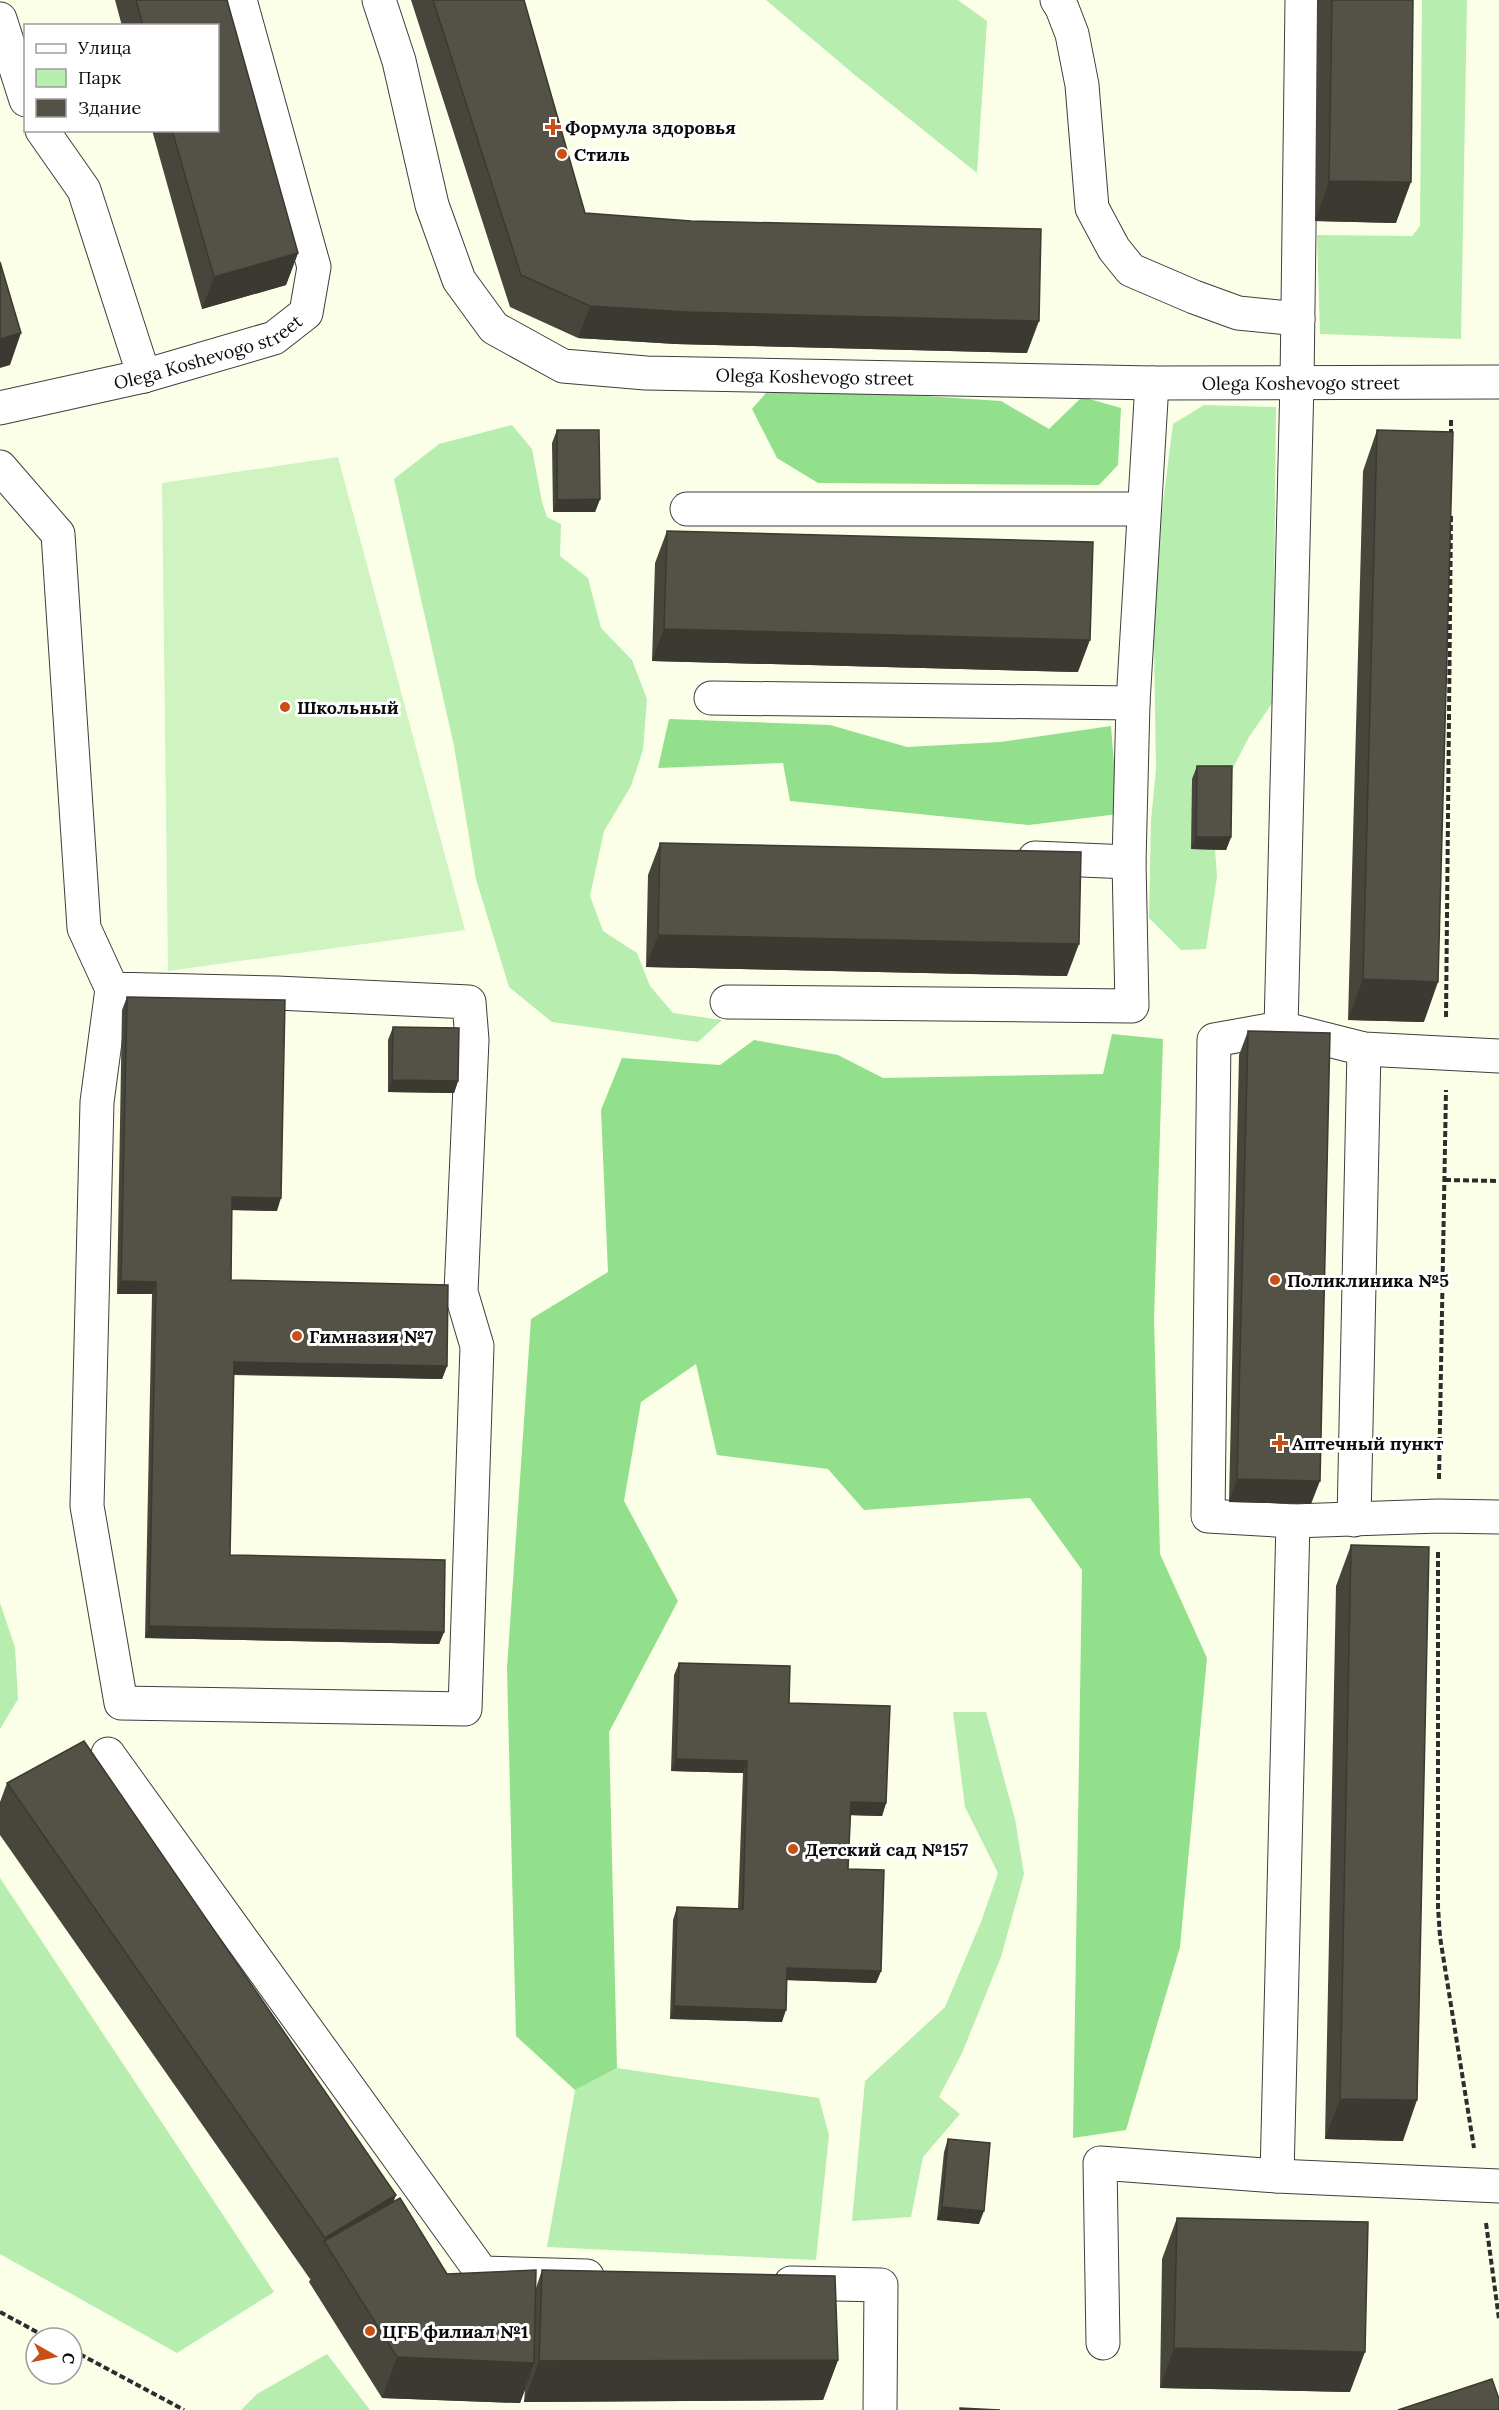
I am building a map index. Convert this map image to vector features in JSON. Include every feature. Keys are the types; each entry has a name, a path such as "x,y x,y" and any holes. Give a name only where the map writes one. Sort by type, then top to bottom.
{"street":[{"name":"Olega Koshevogo street","path":"0,408 144,376 274,338 306,313 314,267 240,0"},
{"name":"Olega Koshevogo street","path":"379,0 399,61 432,205 459,280 494,328 563,366 646,373 1152,383 1499,382"},
{"path":"1056,0 1062,8 1072,34 1082,85 1092,208 1114,249 1131,270 1185,294 1239,313 1298,319"},
{"path":"1281,1028 1297,381 1302,0"},
{"path":"0,19 24,94"},
{"path":"43,132 84,190 144,376"},
{"path":"727,1002 1132,1006 1129,862 1133,703 1152,383"},
{"path":"0,467 58,534 84,928 112,989 97,1102 87,1506 121,1703 465,1709 477,1346 461,1292 472,1040 469,1002 277,993 112,989"},
{"path":"687,509 1144,509"},
{"path":"711,699 1133,703"},
{"path":"1011,857 1129,862"},
{"path":"1499,1056 1364,1049 1281,1028 1214,1040 1208,1516 1293,1521 1438,1516 1499,1517"},
{"path":"1354,1520 1364,1049"},
{"path":"1276,2176 1293,1521"},
{"path":"108,1754 482,2273 611,2277"},
{"path":"1103,2343 1100,2163 1276,2176 1490,2185"},
{"path":"763,2282 881,2286 880,2410"}],"path":[{"path":"1451,441 1452,382"},
{"path":"1450,511 1445,1180 1438,1516 1438,1907 1442,1949 1490,2185 1499,2319"},
{"path":"1445,1180 1499,1180"},
{"path":"0,2312 26,2326"},
{"path":"84,2356 184,2410"}],"green space":[{"path":"766,0 958,0 987,21 977,173 856,76"},
{"path":"1422,0 1467,0 1461,339 1320,334 1317,235 1412,236 1420,226"},
{"path":"772,386 1001,401 1049,429 1082,397 1121,408 1118,465 1099,485 818,483 777,458 752,409"},
{"path":"1204,405 1276,407 1273,702 1249,737 1191,849 1215,849 1217,877 1206,949 1181,950 1149,918 1151,821 1156,769 1153,582 1173,424"},
{"path":"512,425 532,449 547,517 561,524 560,556 588,578 601,628 632,660 647,699 643,750 631,786 604,831 590,896 603,931 637,953 650,986 673,1013 722,1020 698,1042 552,1022 509,987 476,879 454,746 394,479 439,444"},
{"name":"Школьный","path":"338,457 465,930 168,971 162,483"},
{"path":"669,719 830,725 907,747 1000,742 1111,726 1118,814 1029,825 790,801 783,763 658,768"},
{"path":"1112,1034 1163,1039 1154,1318 1160,1554 1207,1658 1180,1947 1126,2130 1073,2138 1082,1570 1030,1498 864,1510 828,1469 717,1455 696,1364 641,1402 624,1501 678,1601 609,1732 617,2068 575,2090 516,2036 507,1668 531,1319 608,1272 601,1110 622,1058 720,1065 754,1040 838,1055 883,1078 1103,1074"},
{"path":"0,1603 15,1647 18,1699 0,1729"},
{"path":"953,1712 986,1712 1015,1819 1024,1874 1001,1957 962,2053 939,2097 960,2114 923,2157 911,2217 852,2221 865,2081 945,2007 981,1922 998,1873 965,1807"},
{"path":"0,1878 274,2292 177,2353 0,2254"},
{"path":"617,2068 819,2098 829,2135 816,2260 547,2247 575,2090"},
{"path":"327,2354 370,2410 241,2410 257,2394"}],"building":[{"path":"136,0 227,0 298,253 214,277 173,132 219,132 219,24 142,24"},
{"path":"433,0 524,0 585,213 691,221 1041,229 1039,321 687,312 590,306 521,275"},
{"path":"1332,0 1413,0 1411,182 1329,181"},
{"path":"0,262 21,333 0,339"},
{"path":"557,430 599,430 600,499 557,500"},
{"path":"1377,430 1453,432 1438,982 1363,979"},
{"path":"667,531 1093,542 1090,640 664,629"},
{"path":"1197,766 1232,766 1231,837 1196,837"},
{"path":"660,843 1081,852 1079,944 658,935"},
{"name":"Гимназия №7","path":"127,997 285,1000 281,1198 232,1197 231,1280 448,1285 447,1366 234,1362 230,1555 445,1560 444,1632 149,1626 156,1282 121,1281"},
{"path":"393,1027 459,1028 458,1081 392,1080"},
{"name":"Поликлиника №5","path":"1248,1031 1330,1033 1320,1481 1237,1479"},
{"path":"1351,1545 1429,1547 1417,2100 1340,2099"},
{"name":"Детский сад №157","path":"679,1663 790,1666 789,1703 890,1706 886,1803 851,1802 848,1869 884,1870 881,1971 787,1968 786,2010 674,2006 677,1907 743,1909 747,1761 676,1759"},
{"path":"84,1741 396,2195 325,2238 7,1783"},
{"path":"948,2139 990,2143 984,2211 942,2207"},
{"path":"400,2198 447,2274 536,2270 534,2363 397,2357 324,2241"},
{"path":"1177,2218 1368,2222 1365,2352 1174,2348"},
{"path":"542,2270 835,2276 838,2360 539,2361"},
{"path":"1492,2379 1499,2399 1499,2410 1398,2410"},
{"path":"960,2408 1000,2410 960,2410"}],"place":[{"name":"Формула здоровья","path":"553,127"},
{"name":"Стиль","path":"562,154"},
{"name":"Школьный","path":"285,707"},
{"name":"Поликлиника №5","path":"1275,1280"},
{"name":"Гимназия №7","path":"297,1336"},
{"name":"Аптечный пункт","path":"1280,1443"},
{"name":"Детский сад №157","path":"793,1849"},
{"name":"ЦГБ филиал №1","path":"370,2331"}]}
